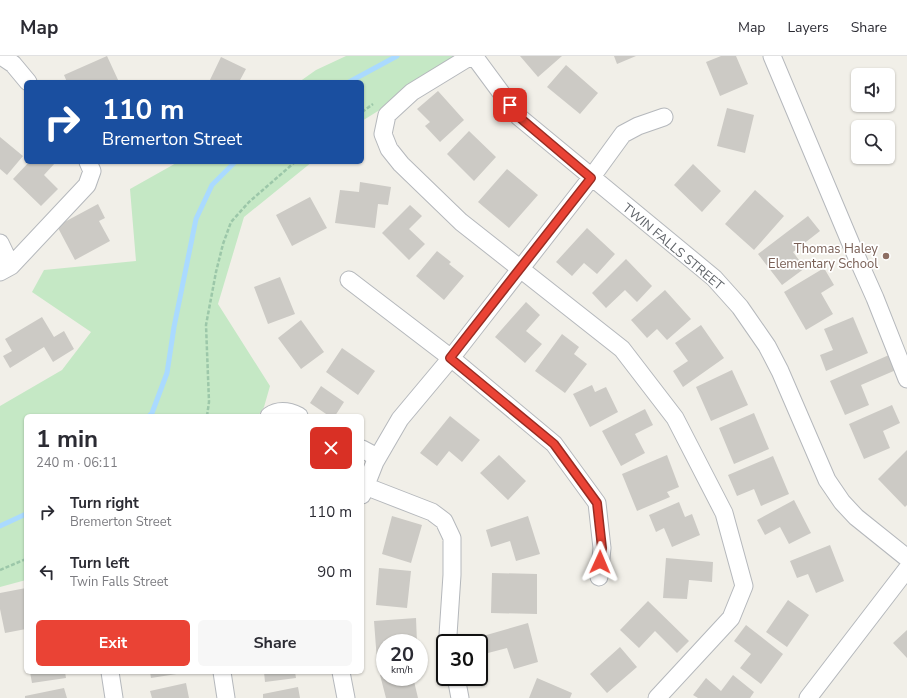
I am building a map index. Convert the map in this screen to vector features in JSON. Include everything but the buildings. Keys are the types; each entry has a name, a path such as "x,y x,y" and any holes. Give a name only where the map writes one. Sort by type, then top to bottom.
{"street":[{"path":"1,56 13,64 26,80"},
{"path":"472,56 412,92 387,115 383,134 389,149 401,164 461,222 622,349 675,418 724,513 744,586 731,618 657,698"},
{"name":"TWIN FALLS STREET","path":"472,56 519,117 714,278 740,307 767,346 780,371 827,480 834,491 856,517 907,558"},
{"path":"772,56 875,298 907,378"},
{"path":"448,634 452,575 452,538 444,521 432,512 364,491 378,458 400,418 450,358 591,178 622,134 638,126 664,117"},
{"path":"6,269 87,185 92,171 89,164"},
{"path":"0,243 6,269"},
{"path":"349,280 450,358 554,444 597,503 602,548 599,577"},
{"path":"273,414 278,411 287,411 294,414"},
{"path":"364,450 378,458"},
{"path":"808,698 907,569"},
{"path":"110,674 114,698"},
{"path":"222,674 226,698"},
{"path":"341,674 346,698"},
{"path":"458,686 460,698"}],"path":[{"path":"207,414 209,402 206,326 223,244 231,222 249,202 293,164"},
{"path":"0,570 24,560"}],"green space":[{"path":"346,56 466,56 364,120 364,80 302,80 316,70"},
{"path":"174,164 310,164 244,217 218,304 270,386 264,407 259,414 24,414 24,581 0,587 0,406 62,370 91,332 32,292 44,270 136,261 130,189"}],"waterway":[{"path":"353,80 397,56"},
{"path":"151,414 167,373 174,327 196,219 212,185 233,164"},
{"path":"0,526 24,515"}],"place":[{"name":"Thomas Haley Elementary School","path":"886,256"}],"route":[{"path":"510,105 519,117 591,178 450,358 554,444 597,503 602,548 600,562"}]}
